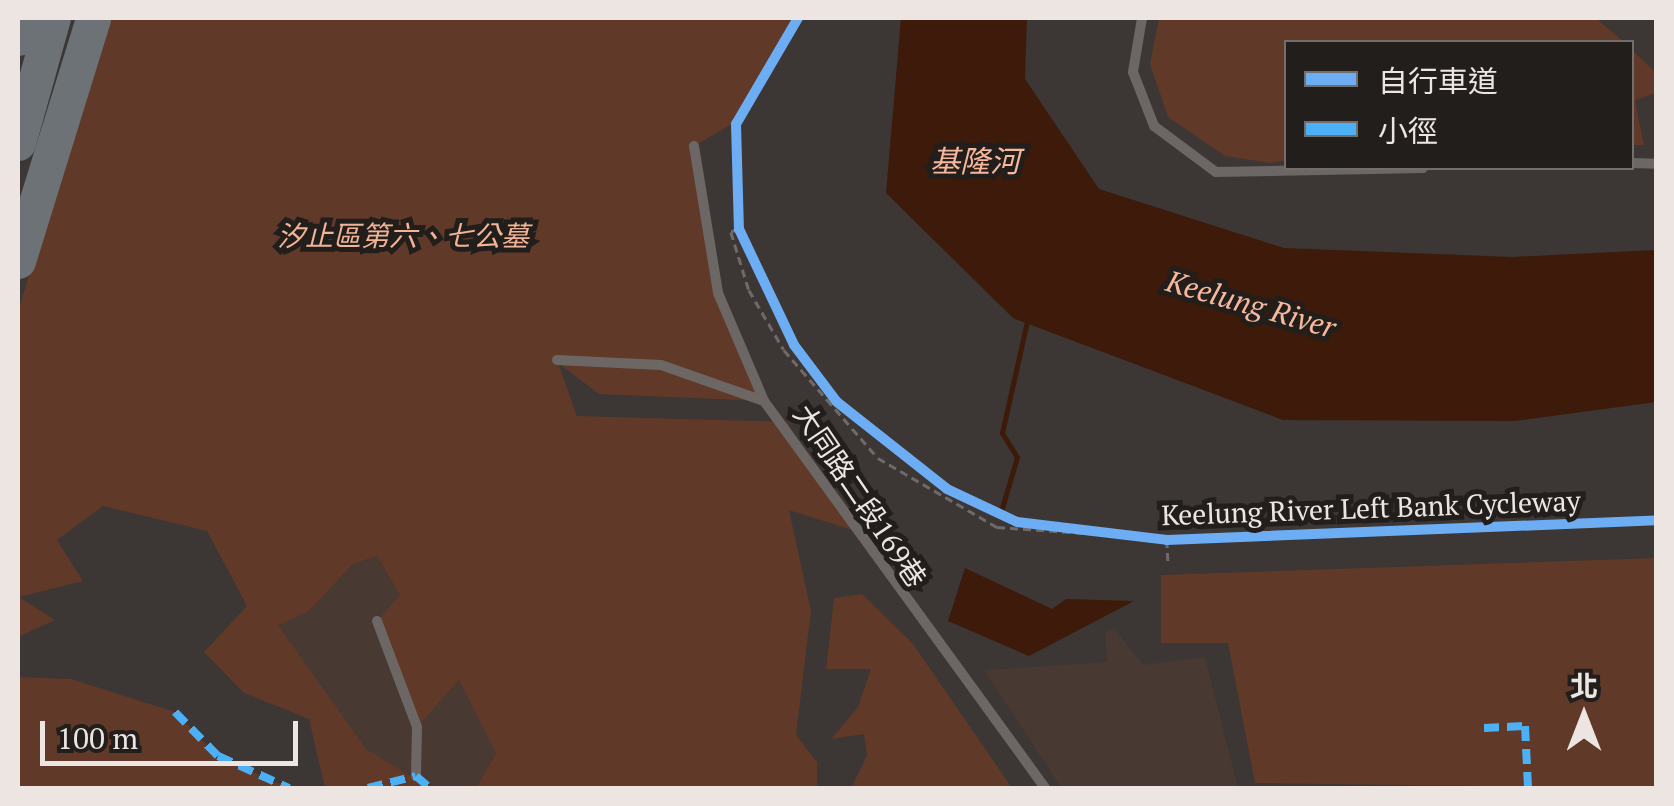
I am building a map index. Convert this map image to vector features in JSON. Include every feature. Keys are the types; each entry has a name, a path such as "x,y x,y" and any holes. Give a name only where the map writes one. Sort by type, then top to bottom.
{"highway":[{"path":"18,38 23,18"},
{"path":"18,143 53,18"},
{"path":"18,261 93,18"}],"lane":[{"path":"1142,18 1133,72 1154,126 1216,172 1320,170"},
{"path":"694,146 718,293 764,401"},
{"name":"大同路二段169巷","path":"558,360 661,366 764,401 1044,788"},
{"path":"377,621 416,727 416,776"}],"path":[{"path":"1167,540 1168,562"}],"shaded area":[{"path":"377,556 400,595 417,726 459,679 496,753 476,788 430,788 366,750 277,624 309,611 353,564"},
{"path":"1114,628 1143,665 1205,657 1238,788 1061,788 984,670 1107,662 1105,633"}],"green space":[{"name":"汐止區第六、七公墓","path":"108,18 792,18 732,124 694,146 718,293 764,401 599,394 558,363 577,416 787,422 852,530 789,510 811,611 796,735 817,762 817,788 476,788 496,753 459,680 417,727 377,621 400,595 377,556 353,564 309,611 278,625 366,749 430,788 325,788 309,719 244,693 204,652 247,606 207,531 103,506 57,540 83,581 19,597 55,620 18,637 18,311"},
{"path":"1159,18 1596,18 1622,40 1284,40 1284,160 1271,163 1225,156 1168,117 1150,64"},
{"path":"1634,52 1656,73 1656,93 1635,100 1644,145 1634,145"},
{"path":"1656,558 1656,788 1255,783 1228,643 1161,643 1161,575"},
{"path":"862,594 913,644 1012,788 851,788 867,756 864,734 831,739 858,707 871,669 826,669 834,598"},
{"path":"18,677 71,679 175,712 218,756 289,788 18,788"}],"water":[{"name":"基隆河","path":"901,18 1027,18 1025,79 1099,189 1284,248 1512,257 1656,250 1656,402 1515,421 1283,420 1013,318 886,193"},
{"path":"965,568 1052,609 1066,599 1134,601 1029,656 948,621"}],"waterway":[{"path":"1002,508 1017,457 1002,433 1027,321"}],"marked path":[{"path":"175,712 218,756 289,788"},
{"path":"1484,728 1525,726 1528,788"},
{"path":"368,788 416,776 430,788"}],"cycle path":[{"name":"Keelung River Left Bank Cycleway","path":"798,18 736,124 739,229 794,345 837,402 947,489 1017,522 1167,540 1656,520"}],"water label":[{"name":"Keelung River","path":"1251,304"}]}
